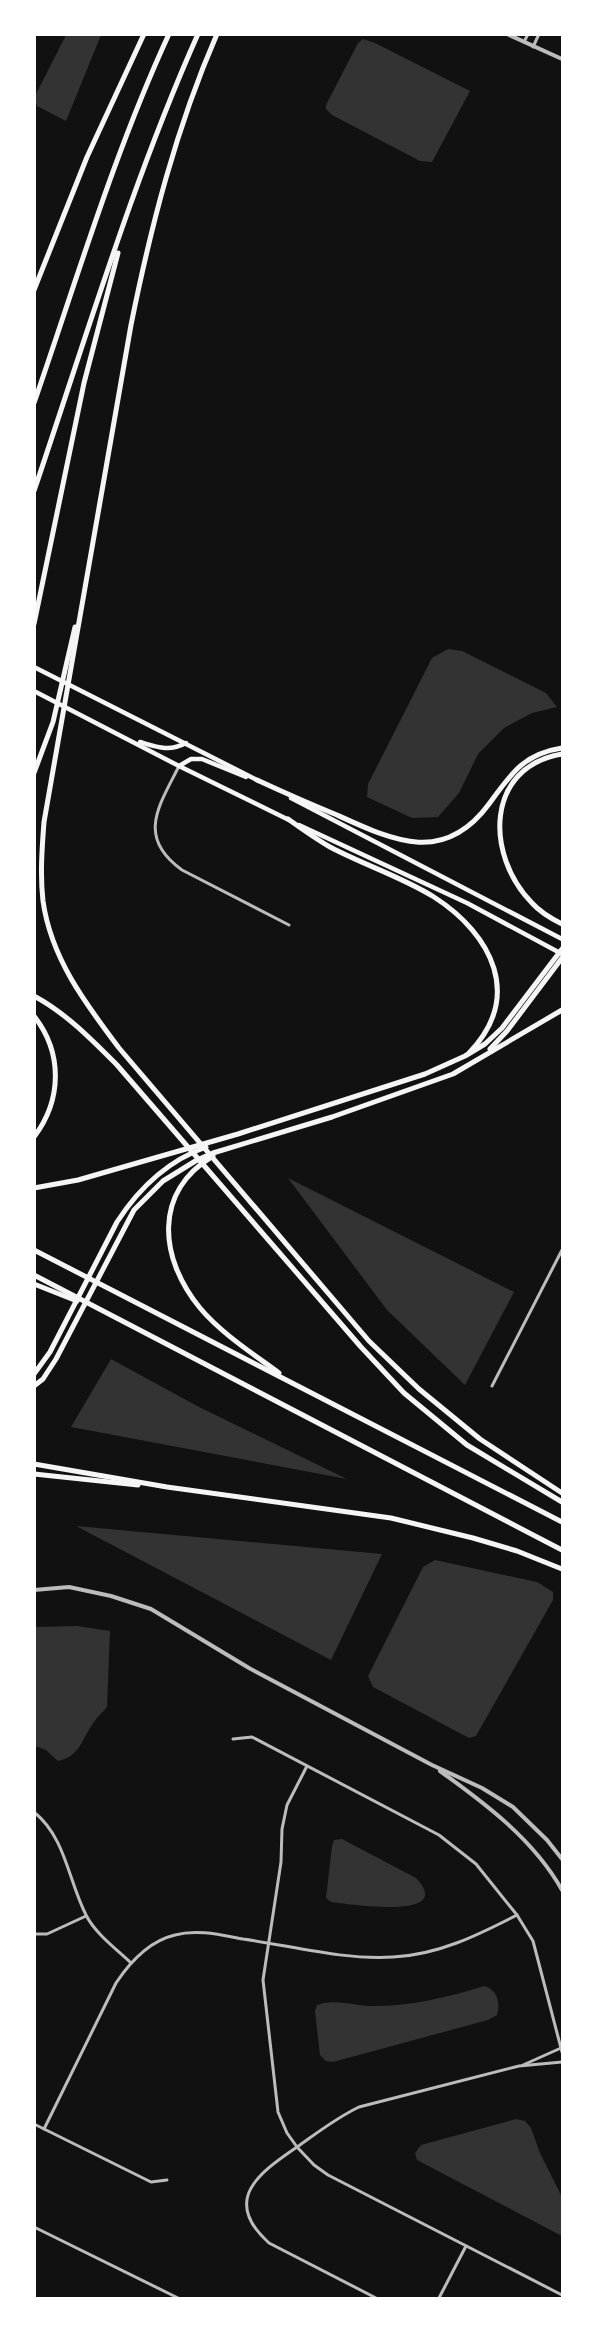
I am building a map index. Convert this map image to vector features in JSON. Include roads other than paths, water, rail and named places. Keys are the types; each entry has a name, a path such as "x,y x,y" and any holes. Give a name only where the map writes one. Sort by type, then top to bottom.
{"highway":[{"path":"34,290 87,157 144,34"},
{"path":"34,403 101,203 148,80 169,34"},
{"path":"34,491 174,88 198,34"},
{"path":"217,34 184,119 146,251 70,662 44,822 41,867 43,900 51,935 67,972 90,1010 369,1341 419,1389 480,1439 562,1493"},
{"path":"34,624 84,383 130,211"},
{"path":"34,773 53,722 70,662"},
{"path":"34,667 186,743 562,939"},
{"path":"34,691 179,766 467,903 562,956 485,1044 425,1074 238,1134 78,1180 34,1188"},
{"path":"130,739 163,749 174,748 186,743"},
{"path":"179,766 191,759 202,759 257,780 367,829 392,838 417,843 448,838 466,830 477,820 520,765 546,751 562,748"},
{"path":"562,754 542,759 517,777 503,802 499,827 506,861 519,887 539,910 562,924"},
{"path":"288,819 329,847 437,898 477,934 496,972 498,1001 488,1030 465,1056"},
{"path":"485,1055 507,1031 562,949"},
{"path":"34,996 50,1004 89,1036 117,1065 361,1347 404,1393 442,1426 487,1459 562,1502"},
{"path":"34,1386 51,1368 134,1210 147,1195 181,1168 213,1153 332,1117 453,1074 562,1010"},
{"path":"34,1016 51,1045 56,1078 50,1109 34,1137"},
{"path":"34,1374 44,1363 128,1204 156,1175 195,1151 238,1134"},
{"path":"228,1149 200,1165 187,1176 177,1192 171,1207 168,1225 170,1246 177,1267 199,1307 234,1340 292,1383"},
{"path":"34,1250 562,1522"},
{"path":"34,1275 562,1550"},
{"path":"34,1284 109,1314"},
{"path":"34,1464 167,1487 391,1518 517,1551 562,1569"},
{"path":"34,1474 167,1487"}],"street":[{"path":"507,34 562,59"},
{"path":"524,42 528,34"},
{"path":"533,47 539,34"},
{"path":"179,766 156,812 154,823 156,840 163,852 182,870 289,925"},
{"path":"492,1386 562,1250"},
{"path":"34,1590 69,1587 111,1596 151,1609 249,1668 432,1765 482,1788 513,1807 547,1840 562,1859"},
{"path":"233,1739 252,1737 439,1835 476,1864 517,1915 533,1941 562,2050 519,2066 359,2107 341,2116 268,2167 253,2182 247,2198 249,2216 255,2231 269,2243 376,2298"},
{"path":"432,1765 480,1800 527,1842 562,1890"},
{"path":"307,1766 287,1805 282,1829 281,1862 263,1980 278,2112 287,2133 314,2165 328,2175 562,2295"},
{"path":"34,1812 57,1838 86,1916 99,1933 130,1962"},
{"path":"44,2129 116,1983 130,1962 151,1946 174,1935 202,1932 350,1957 394,1957 431,1952 472,1938 517,1915"},
{"path":"34,1934 47,1934 86,1916"},
{"path":"519,2066 562,2062"},
{"path":"34,2124 151,2182 167,2180"},
{"path":"34,2227 178,2298"},
{"path":"439,2298 466,2246"}]}
